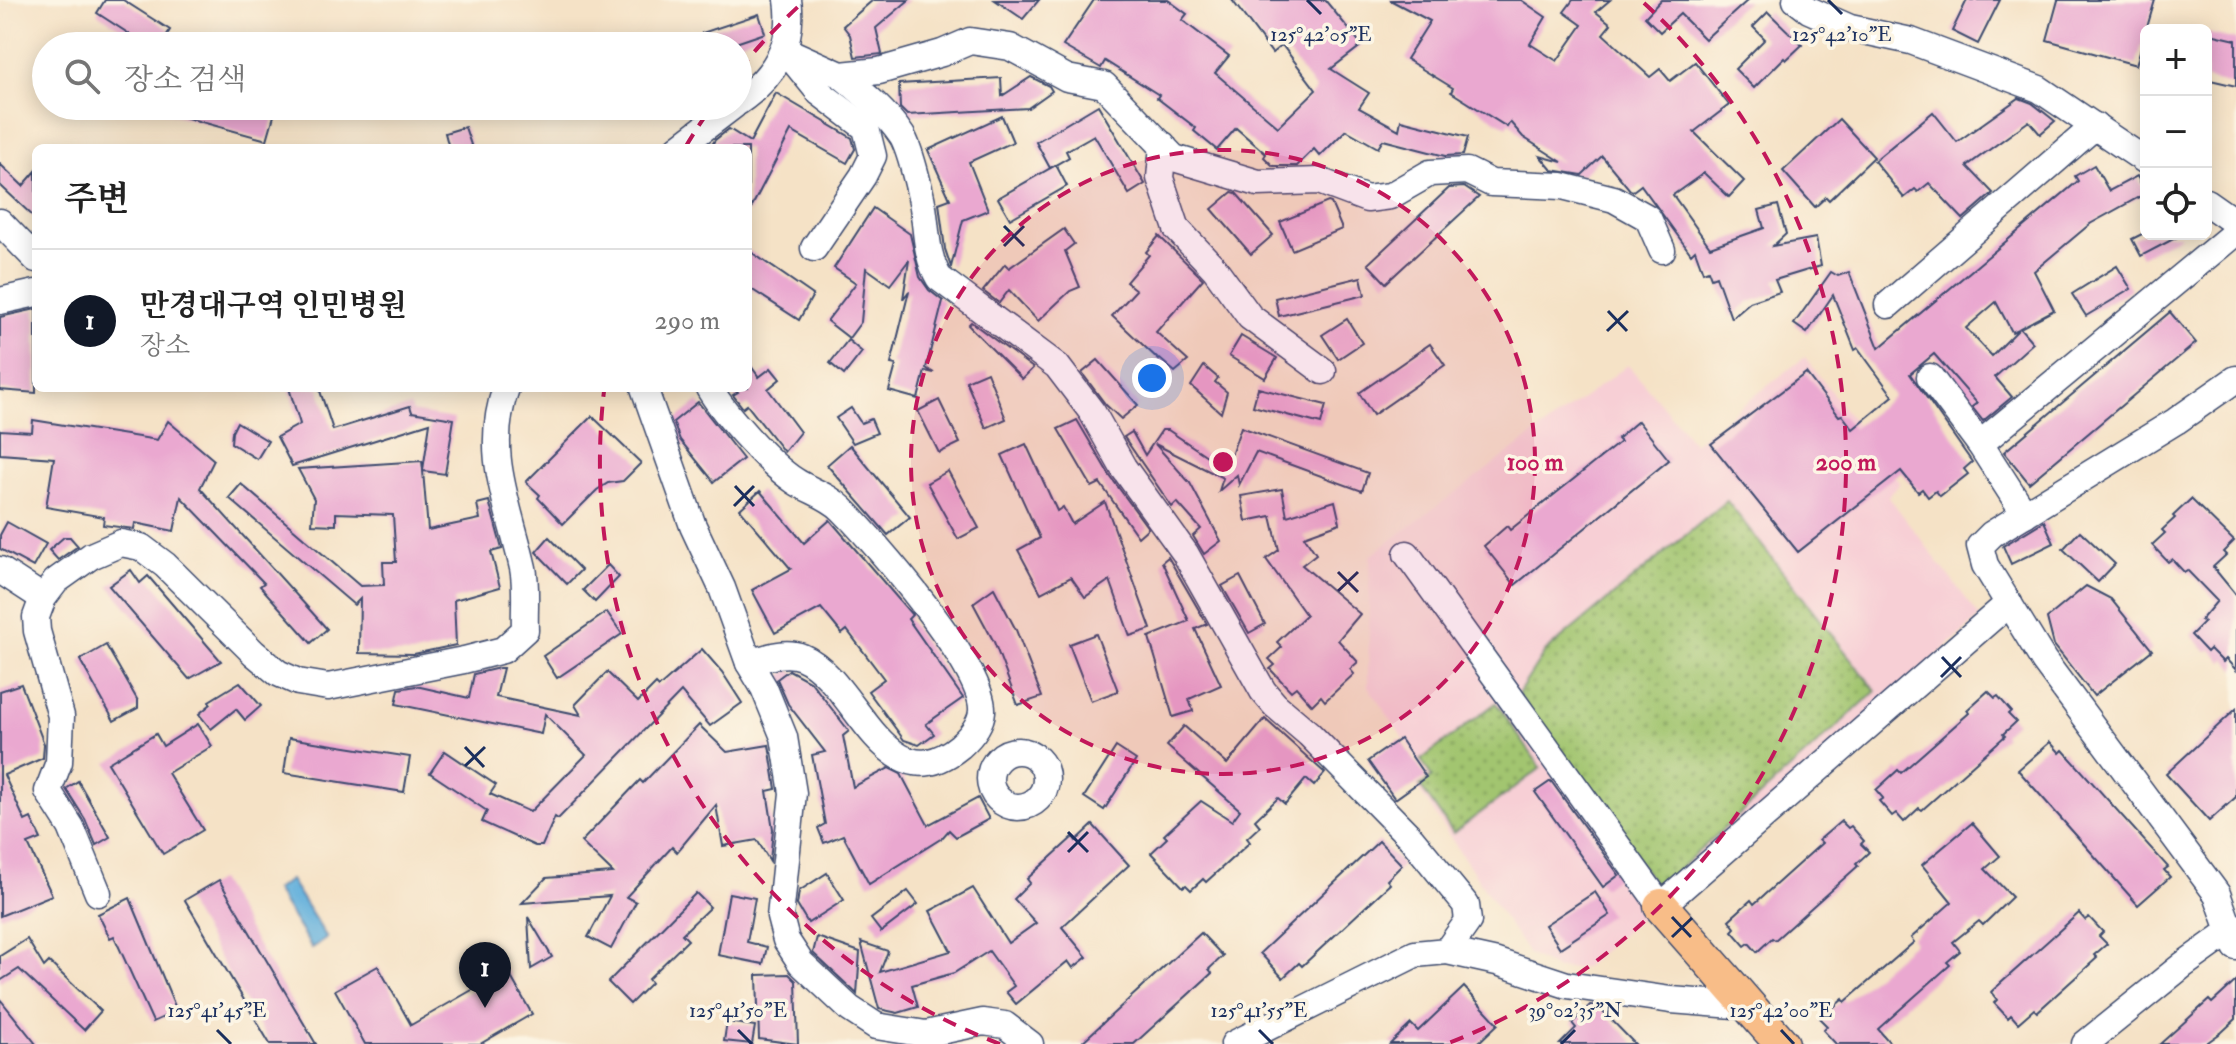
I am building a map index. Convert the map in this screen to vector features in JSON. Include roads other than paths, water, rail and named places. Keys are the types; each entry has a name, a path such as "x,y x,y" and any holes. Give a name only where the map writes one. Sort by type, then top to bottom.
{"main road":[{"path":"1661,906 1782,1044"}],"street":[{"path":"752,93 770,74 785,50 789,31 788,0"},
{"path":"1796,0 1809,10 1850,28 1911,41 2039,89 2140,157"},
{"path":"841,75 879,71 942,53 970,41 1010,47 1067,78 1104,85 1174,158 1258,183 1319,181 1367,199 1390,196 1430,173 1443,172 1467,171 1491,183 1562,186 1614,199 1648,218 1662,250"},
{"path":"785,50 841,75 872,101 902,136 921,198 929,260 939,278 1057,366 1092,412 1123,467 1185,553 1263,691 1411,838 1466,905 1468,921 1447,951"},
{"path":"785,50 820,93 866,128 871,140 873,156 863,176 814,248"},
{"path":"683,144 715,120"},
{"path":"1888,305 2095,126"},
{"path":"1163,145 1160,178 1177,229 1215,269 1250,317 1323,371"},
{"path":"2212,206 2236,223"},
{"path":"0,222 32,255"},
{"path":"1980,444 2236,232"},
{"path":"0,301 32,294"},
{"path":"1930,377 1980,444 2025,514"},
{"path":"2085,1044 2183,965 2234,935 2217,894 2044,661 1985,565 1980,546 1992,534 2176,421 2236,379"},
{"path":"98,893 71,827 48,791 59,762 61,716 37,631 36,617 43,598 56,581 91,556 121,543 141,547 165,565 278,673 298,682 328,687 503,650 525,630 524,572 496,456 498,421 505,392"},
{"path":"645,392 693,526 722,588 749,663 764,688 784,737 793,793 780,917 786,940 801,963 850,1009 876,1026 926,1034 983,1022 1005,1025 1030,1044"},
{"path":"712,392 772,462 794,480 840,506 923,603 976,686 982,711 978,726 968,739 938,760 917,763 885,749 833,683 803,657 791,654 773,656 749,663"},
{"path":"1407,554 1661,906 2009,603"},
{"path":"0,570 43,598"},
{"path":"968,739 994,763"},
{"path":"1234,1044 1415,954 1447,951 1497,962 1567,985 1671,1000 1747,1006"}],"water":[{"path":"290,880 327,938 312,948 275,890"}],"place":[{"name":"만경대구역 인민병원","path":"485,1008"}]}
